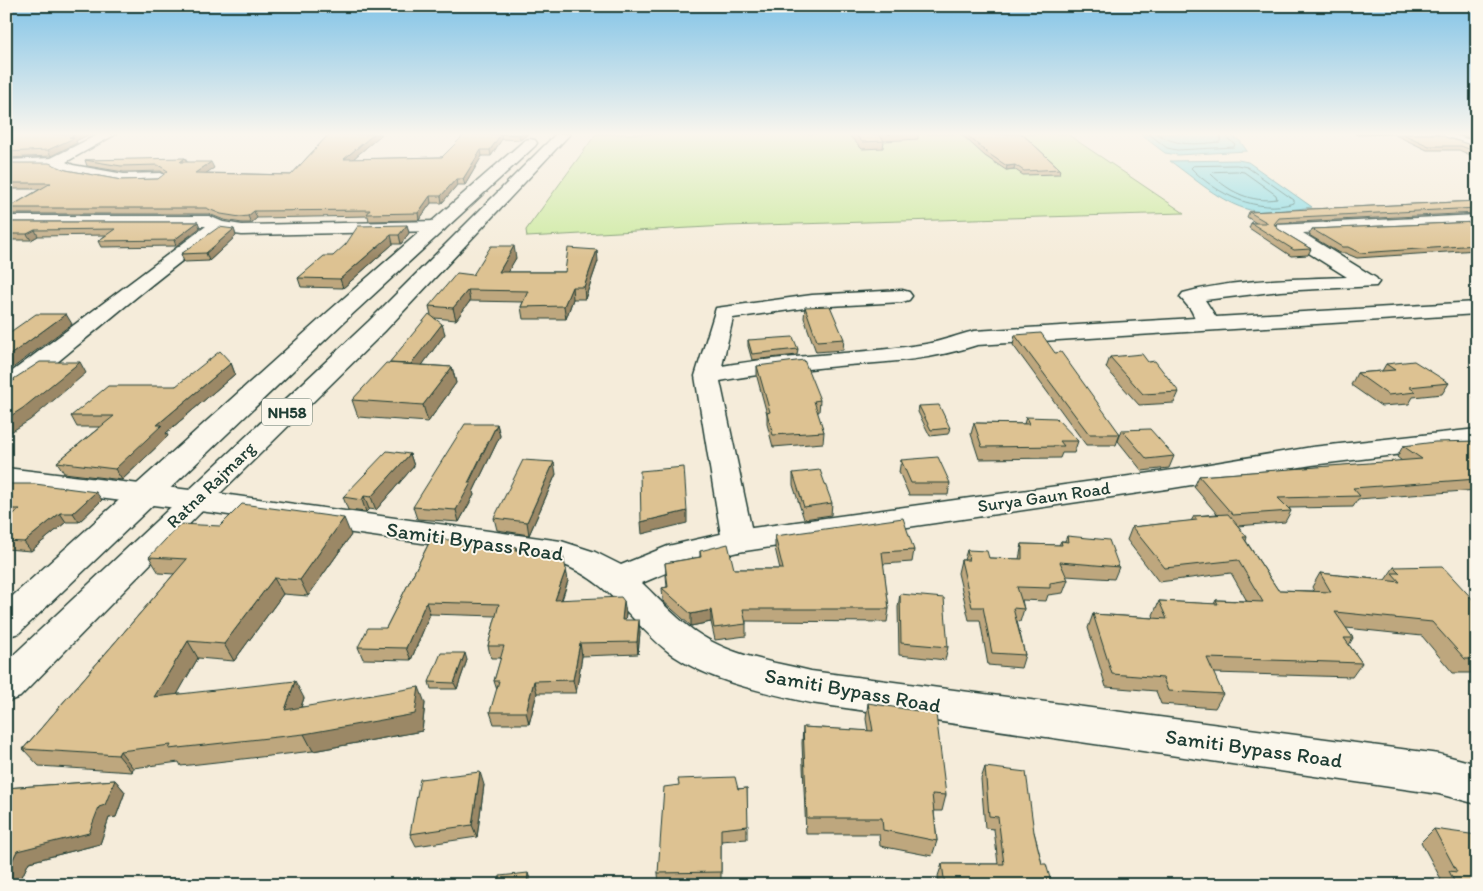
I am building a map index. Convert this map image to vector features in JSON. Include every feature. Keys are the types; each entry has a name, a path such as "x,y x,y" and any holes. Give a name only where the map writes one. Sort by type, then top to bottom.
{"main road":[{"path":"105,176 124,179 161,178"},
{"name":"Ratna Rajmarg","path":"6,623 494,176"},
{"name":"Ratna Rajmarg","path":"6,686 196,499 377,326 523,176"},
{"path":"1208,323 1201,307 1190,297 1280,285 1369,282 1283,229 1477,220"},
{"path":"6,221 209,221 218,226 252,230 438,226"},
{"path":"6,387 46,360 180,251 218,226"},
{"path":"738,541 707,376 724,314 812,301 902,296"},
{"path":"707,376 760,366 914,353 950,347 974,338 1477,308"},
{"name":"Surya Gaun Road","path":"617,580 679,554 738,541 1163,480 1312,456 1477,437"},
{"name":"Samiti Bypass Road","path":"6,477 147,492 353,524 561,552 582,558 617,580 658,623 690,647 730,667 811,687 1439,774 1477,784"}],"green space":[{"path":"566,176 1129,176 1184,213 726,226 527,237 526,230"}],"water":[{"path":"1190,176 1267,176 1312,207 1265,212 1250,210 1229,202"}],"building":[{"path":"6,176 97,176 121,180 158,179 162,176 465,176 463,179 456,179 441,196 430,196 418,213 367,214 370,210 254,211 248,216 240,217 221,214 206,208 8,208 51,183 6,183"},
{"path":"1477,201 1477,208 1279,218 1274,224 1278,229 1311,249 1294,250 1251,223 1268,223 1249,212"},
{"path":"6,222 198,222 174,240 98,241 115,229 35,230 27,234 6,234"},
{"path":"1477,222 1477,245 1360,253 1348,247 1342,247 1312,229"},
{"path":"407,225 399,235 391,235 340,279 298,278 324,256 333,256 346,244 358,226"},
{"path":"219,227 234,229 206,253 181,254"},
{"path":"491,246 514,246 499,272 565,272 568,248 597,250 584,287 572,287 564,306 521,307 528,291 468,290 453,308 429,306 457,273 473,275"},
{"path":"830,306 844,339 817,341 805,307"},
{"path":"36,314 66,314 6,358 6,335"},
{"path":"429,314 442,324 411,364 389,363"},
{"path":"1041,333 1055,353 1061,352 1120,434 1089,434 1015,335"},
{"path":"793,337 798,349 752,354 748,340"},
{"path":"220,351 231,363 157,425 162,425 115,469 57,462 114,416 71,416 108,386 176,386"},
{"path":"1142,354 1148,362 1155,361 1179,392 1143,394 1110,357"},
{"path":"804,360 820,400 814,401 824,432 773,435 767,413 770,412 757,366"},
{"path":"1414,361 1449,383 1409,387 1416,392 1388,395 1357,373 1395,370 1386,364"},
{"path":"40,362 80,362 23,408 6,419 6,386"},
{"path":"386,363 452,367 423,405 352,400"},
{"path":"939,405 950,428 931,430 919,406"},
{"path":"1026,417 1056,418 1078,441 1060,441 1064,446 982,447 974,423 1029,424"},
{"path":"465,424 497,424 468,483 471,483 456,510 413,507"},
{"path":"1150,429 1174,456 1147,459 1122,430"},
{"path":"1477,441 1477,479 1353,488 1360,496 1278,498 1291,511 1233,515 1199,476 1422,459 1403,446 1435,442"},
{"path":"387,451 410,454 371,497 364,496 362,500 343,497"},
{"path":"938,457 950,483 911,483 901,460"},
{"path":"523,460 554,462 527,522 494,518"},
{"path":"684,467 687,511 641,522 640,471"},
{"path":"820,470 832,503 804,507 793,473"},
{"path":"6,484 35,484 96,492 73,513 60,513 24,542 6,541 6,520 20,509 6,509"},
{"path":"242,504 344,518 300,580 274,578 224,644 188,641 154,697 295,681 285,710 419,687 415,714 304,734 169,749 171,745 120,751 118,755 23,749 187,559 149,557 180,524 220,526"},
{"path":"1228,514 1247,537 1243,537 1278,590 1331,592 1320,573 1400,582 1392,573 1400,573 1394,567 1442,566 1477,604 1477,659 1465,659 1432,622 1335,612 1353,638 1344,638 1362,663 1207,658 1223,694 1168,691 1163,678 1112,674 1093,614 1167,619 1159,601 1218,604 1216,600 1263,602 1238,560 1165,568 1132,527 1197,520 1194,516"},
{"path":"903,518 914,550 882,552 889,609 743,609 746,624 714,628 711,610 691,614 662,588 668,587 665,563 701,557 700,551 728,544 734,569 783,569 775,536"},
{"path":"1067,536 1109,540 1119,567 1060,562 1068,580 1050,583 1050,588 1017,587 1024,609 1013,608 1025,655 992,653 983,607 972,607 961,560 969,560 967,550 987,551 989,558 1022,559 1022,544 1062,545 1061,541 1068,542"},
{"path":"431,539 470,541 516,547 515,550 556,553 563,556 566,569 555,600 621,597 624,601 622,620 639,620 637,642 580,643 573,680 534,681 526,712 490,712 499,681 494,681 504,646 488,646 499,604 426,602 406,648 358,647 368,628 386,628"},
{"path":"900,594 944,598 948,647 901,643"},
{"path":"441,653 465,653 454,683 429,682"},
{"path":"868,703 936,714 946,795 932,794 937,841 883,830 882,818 807,818 803,727 873,731"},
{"path":"985,767 1026,772 1034,832 1042,864 1046,864 1052,885 945,885 942,864 1004,864 998,817 989,816"},
{"path":"480,772 472,825 410,834 420,779"},
{"path":"735,777 738,789 747,788 748,826 721,829 721,872 658,873 664,787 679,785 678,779"},
{"path":"115,780 105,805 99,807 89,833 17,851 6,873 6,788"},
{"path":"1434,829 1477,835 1477,885 1456,885 1449,871 1457,872"},
{"path":"528,873 527,885 499,885 500,876"}]}
